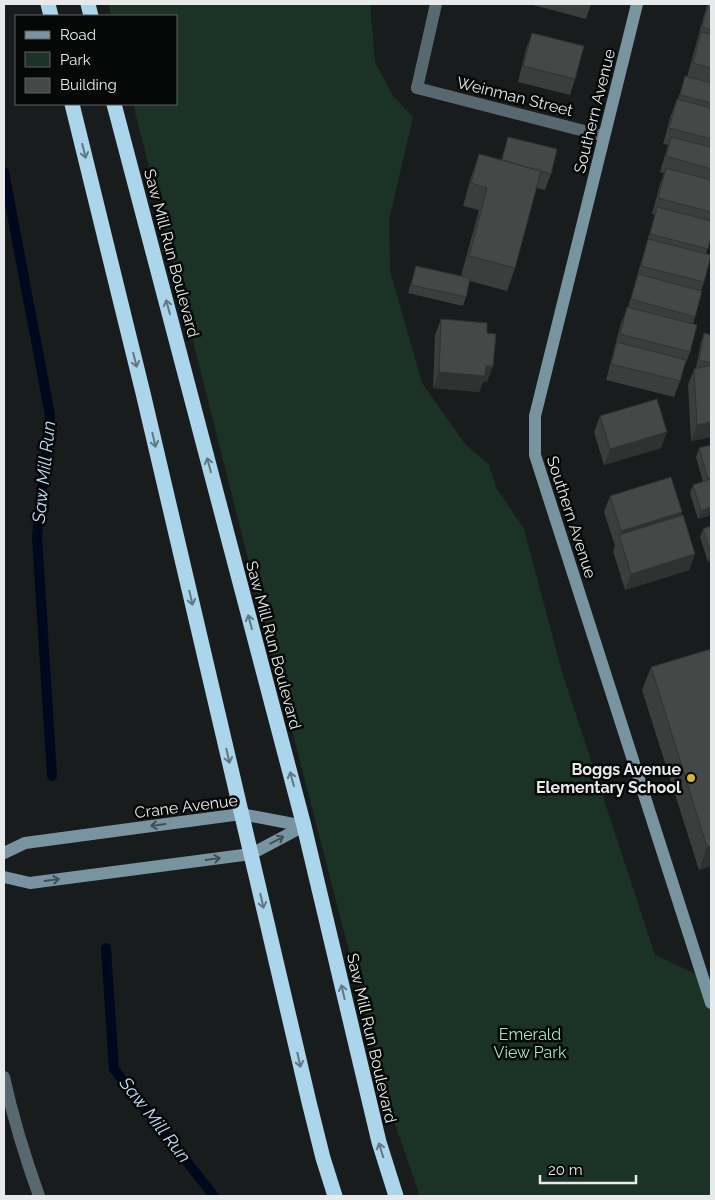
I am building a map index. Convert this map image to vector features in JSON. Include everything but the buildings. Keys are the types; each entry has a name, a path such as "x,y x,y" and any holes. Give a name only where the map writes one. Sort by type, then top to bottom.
{"highway":[{"path":"72,105 143,393 312,1112 335,1196"},
{"name":"Saw Mill Run Boulevard","path":"114,105 304,826 377,1133 396,1196"}],"street":[{"name":"Weinman Street","path":"436,4 416,88 604,136"},
{"name":"Southern Avenue","path":"637,4 535,416 535,455 711,1003"},
{"name":"Crane Avenue","path":"4,853 25,843 241,814 304,826"},
{"path":"4,877 30,883 251,854 304,826"},
{"path":"4,1077 12,1115 39,1196"}],"green space":[{"name":"Emerald View Park","path":"108,4 370,4 375,62 393,96 413,117 389,220 390,271 422,383 465,444 489,465 497,489 524,529 562,672 655,955 711,981 711,1196 420,1196 390,1110 133,105 178,105 178,15 111,15"}],"waterway":[{"name":"Saw Mill Run","path":"4,172 50,415 37,537 52,776"},
{"name":"Saw Mill Run","path":"106,948 114,1069 214,1196"}],"place":[{"name":"Boggs Avenue Elementary School","path":"691,778"}]}
